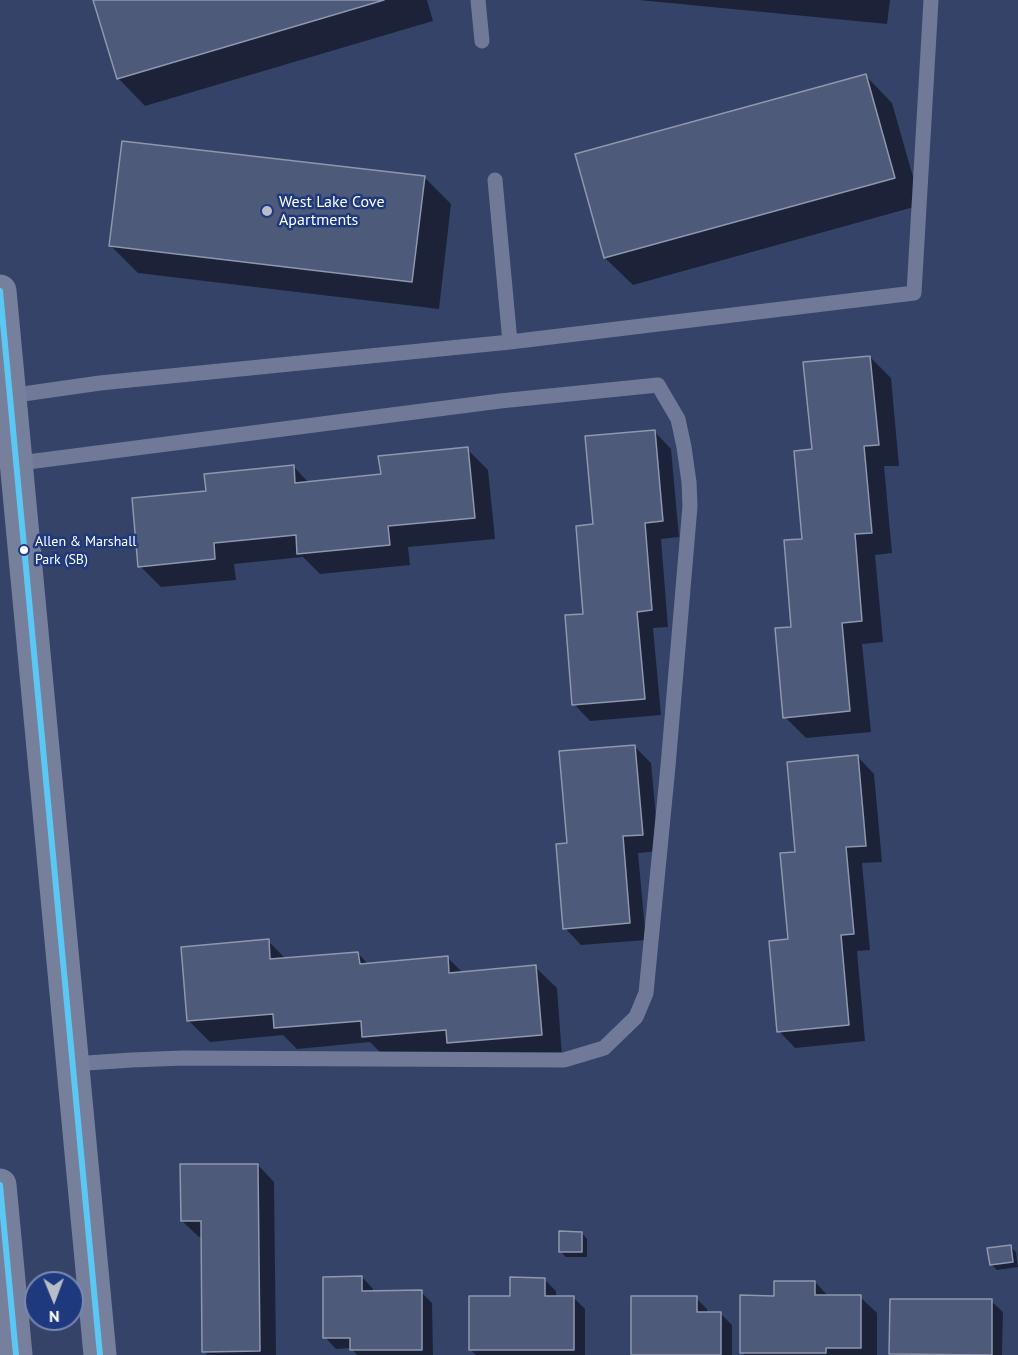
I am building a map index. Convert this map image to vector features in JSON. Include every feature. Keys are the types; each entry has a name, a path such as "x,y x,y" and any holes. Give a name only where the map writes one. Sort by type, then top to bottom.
{"main road":[{"path":"0,291 9,396 8,465 72,1064 100,1355"},
{"path":"0,1185 15,1355"}],"lane":[{"path":"478,0 482,41"},
{"path":"9,396 100,383 510,342 914,293 931,0"},
{"path":"495,180 510,342"},
{"path":"8,465 500,401 658,385 678,419 689,482 690,506 646,993 636,1017 604,1048 564,1060 183,1058 72,1064"}],"building":[{"path":"93,0 384,0 117,79"},
{"path":"866,74 895,178 604,258 575,154"},
{"name":"West Lake Cove Apartments","path":"122,141 425,176 412,282 109,246"},
{"path":"870,356 879,445 864,446 872,533 855,534 862,621 842,623 850,711 783,718 775,628 791,627 784,540 802,539 794,451 812,449 803,362"},
{"path":"655,430 663,521 645,523 652,610 637,612 645,699 572,705 565,615 583,614 576,526 593,524 585,436"},
{"path":"468,447 475,518 388,526 390,545 297,554 296,535 214,543 215,559 138,567 132,498 206,491 204,474 294,465 295,483 381,474 378,456"},
{"path":"635,745 643,835 623,836 630,923 563,929 556,844 567,843 559,751"},
{"path":"858,755 866,846 846,847 854,934 841,935 849,1025 777,1032 769,941 788,939 780,853 795,852 787,762"},
{"path":"269,939 270,959 358,952 360,964 448,956 449,973 536,965 542,1035 447,1043 446,1030 362,1037 361,1021 274,1028 273,1014 187,1021 181,947"},
{"path":"180,1164 258,1164 260,1351 202,1352 201,1221 181,1221"},
{"path":"559,1231 582,1232 582,1252 559,1252"},
{"path":"1011,1245 1013,1262 990,1265 987,1248"},
{"path":"362,1276 362,1291 422,1290 422,1350 350,1350 350,1338 323,1338 323,1277"},
{"path":"510,1277 545,1278 545,1296 574,1296 574,1350 469,1350 469,1296 510,1296"},
{"path":"774,1281 815,1281 815,1295 861,1295 861,1348 826,1348 826,1353 740,1353 740,1295 774,1296"},
{"path":"631,1296 697,1296 697,1312 721,1312 721,1355 631,1355"},
{"path":"890,1299 992,1299 992,1355 889,1354"}],"transit line":[{"path":"0,291 100,1355"},
{"path":"0,1185 16,1355"}],"place":[{"name":"West Lake Cove Apartments","path":"267,211"},
{"name":"Allen & Marshall Park (SB)","path":"24,550"}]}
